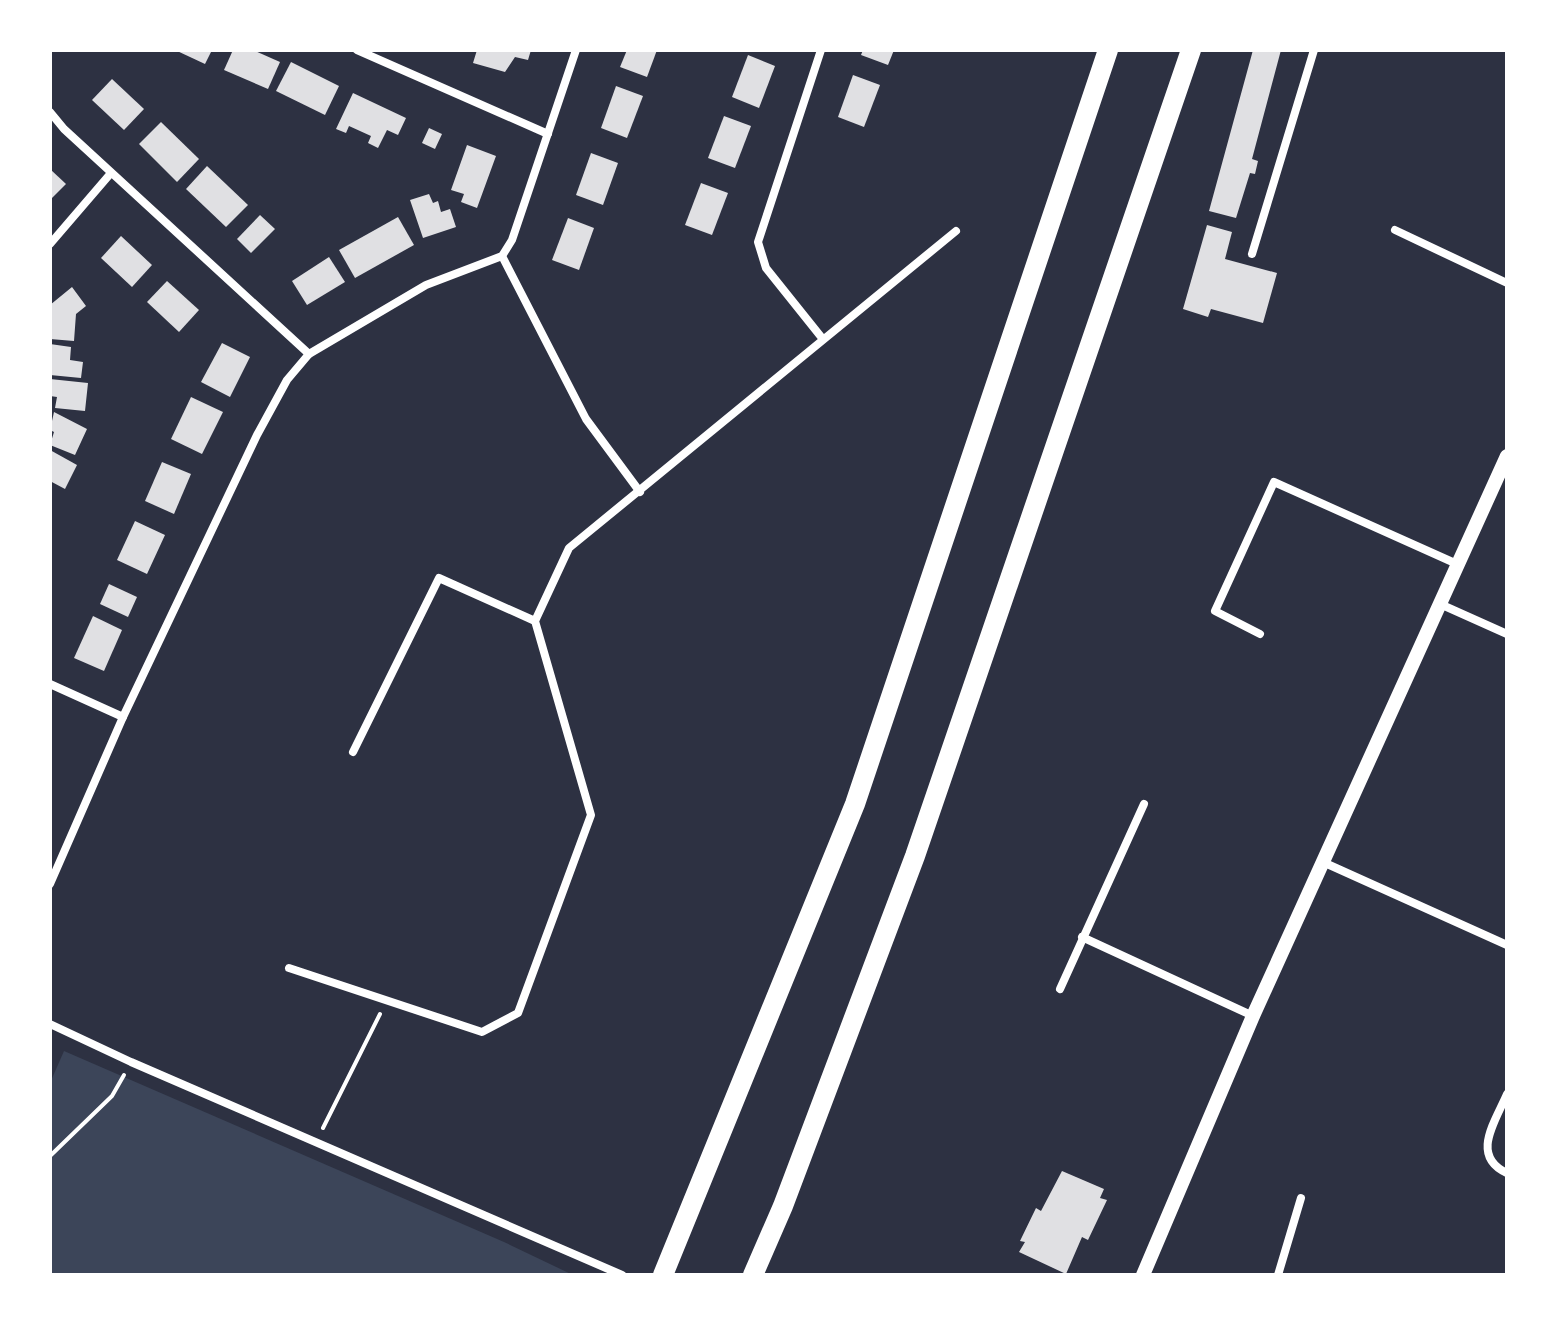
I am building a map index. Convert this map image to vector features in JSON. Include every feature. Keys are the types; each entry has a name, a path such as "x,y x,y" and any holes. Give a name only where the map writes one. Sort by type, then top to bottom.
{"highway":[{"path":"663,1275 855,804 1108,50"},
{"path":"753,1275 783,1206 915,856 1191,50"}],"street":[{"path":"357,50 548,134"},
{"path":"50,884 123,717 257,435 287,380 309,354 426,285 502,256 512,240 576,50"},
{"path":"821,50 758,242 766,268 822,338"},
{"path":"1252,254 1314,50"},
{"path":"50,112 111,173 309,354"},
{"path":"50,244 111,173"},
{"path":"1395,230 1507,283"},
{"path":"289,968 482,1032 518,1013 591,815 535,621 569,548 956,231"},
{"path":"502,256 586,419 640,492"},
{"path":"1143,1275 1253,1016 1507,456"},
{"path":"1260,634 1215,611 1274,482 1457,564"},
{"path":"353,752 439,578 535,621"},
{"path":"1440,604 1507,634"},
{"path":"50,684 123,717"},
{"path":"1060,989 1144,804"},
{"path":"1325,863 1507,945"},
{"path":"1082,937 1253,1016"},
{"path":"50,1024 315,1143 622,1275"},
{"path":"1507,1094 1485,1144 1487,1158 1495,1168 1507,1173"},
{"path":"1278,1275 1301,1198"}],"path":[{"path":"315,1143 387,1001"},
{"path":"50,1156 112,1096 131,1062"}],"shaded area":[{"path":"64,1051 504,1242 573,1275 50,1275 50,1083"}],"building":[{"path":"175,50 212,50 205,64"},
{"path":"233,50 253,50 280,62 268,89 224,70"},
{"path":"477,50 531,50 528,60 515,57 505,72 473,63"},
{"path":"627,50 657,50 647,77 620,67"},
{"path":"863,50 894,50 888,65 861,55"},
{"path":"1253,50 1281,50 1252,159 1258,161 1255,174 1250,173 1236,218 1209,211"},
{"path":"748,55 775,66 759,108 732,97"},
{"path":"291,62 339,86 325,115 276,91"},
{"path":"853,75 880,85 864,127 838,117"},
{"path":"112,79 144,109 124,130 92,100"},
{"path":"616,86 643,96 627,138 601,128"},
{"path":"353,93 406,118 398,135 387,130 378,148 368,143 371,136 349,126 346,133 336,129"},
{"path":"724,116 751,126 735,168 708,158"},
{"path":"161,122 199,159 177,182 139,144"},
{"path":"429,128 442,134 435,149 422,143"},
{"path":"467,145 496,156 477,208 461,202 464,194 451,190"},
{"path":"591,153 618,163 603,205 576,195"},
{"path":"207,166 248,205 226,227 186,189"},
{"path":"50,169 66,184 50,200"},
{"path":"701,183 728,193 712,235 685,225"},
{"path":"429,194 433,203 438,201 441,212 450,209 456,227 423,238 410,200"},
{"path":"260,215 275,229 251,253 237,239"},
{"path":"398,217 414,245 355,278 339,250"},
{"path":"568,218 594,228 579,270 552,260"},
{"path":"1207,225 1232,232 1225,259 1277,273 1263,323 1211,309 1208,317 1183,309"},
{"path":"121,236 152,265 132,287 101,258"},
{"path":"329,257 345,282 307,305 292,281"},
{"path":"167,281 199,310 179,332 147,302"},
{"path":"72,287 86,306 76,314 74,341 50,339 50,305"},
{"path":"222,343 250,357 230,397 201,382"},
{"path":"50,344 71,347 70,360 83,362 81,378 50,375"},
{"path":"50,379 88,383 85,411 55,408 57,397 50,396"},
{"path":"191,397 223,412 202,454 171,439"},
{"path":"54,412 87,429 75,455 50,445 54,432 50,430"},
{"path":"50,450 77,465 65,489 50,481"},
{"path":"162,462 191,474 174,514 145,501"},
{"path":"135,521 165,535 147,574 117,560"},
{"path":"109,584 137,597 128,617 100,604"},
{"path":"93,616 122,630 104,671 74,658"},
{"path":"1062,1171 1104,1189 1100,1198 1107,1200 1088,1240 1082,1237 1066,1274 1019,1252 1025,1242 1020,1241 1036,1208 1041,1211"}]}
